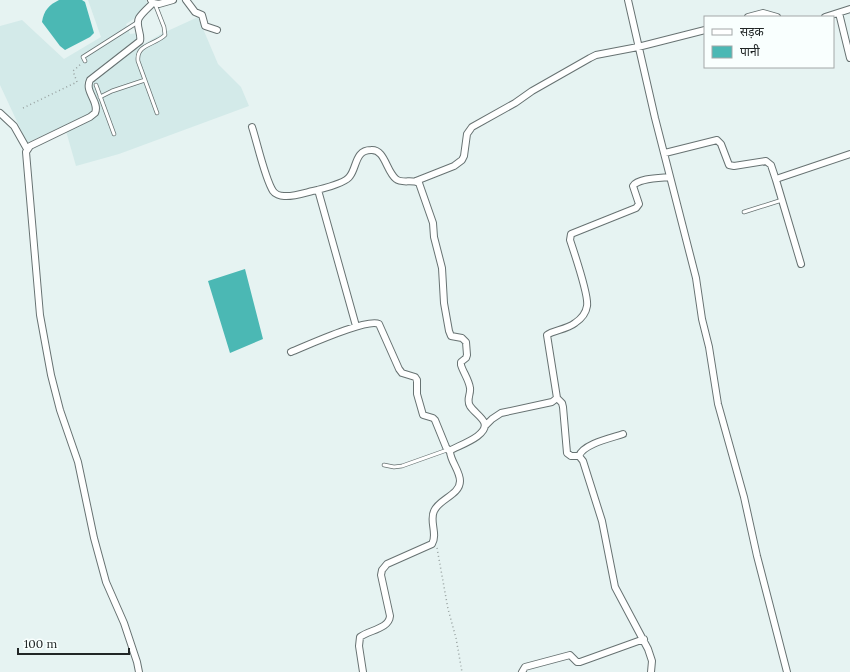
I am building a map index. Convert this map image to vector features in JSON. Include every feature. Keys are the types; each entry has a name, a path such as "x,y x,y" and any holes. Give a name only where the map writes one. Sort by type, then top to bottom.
{"street":[{"path":"27,149 30,146 90,117 95,113 96,106 88,84 90,80 140,42 141,37 138,22 139,18 153,2 173,0"},
{"path":"186,0 195,12 202,15 204,26 217,30"},
{"path":"628,0 638,47 696,278 718,404 744,497 757,556 787,672"},
{"path":"828,16 850,9"},
{"path":"751,16 760,13 773,16"},
{"path":"839,13 850,58"},
{"path":"252,127 273,191 283,196 318,190 346,180 351,176 360,154 365,151 372,150 377,151 381,155 389,172 396,179 401,181 416,181 459,163 464,156 467,134 472,127 596,55 638,47 704,30"},
{"path":"0,114 14,126 27,149 26,161 40,315 51,375 60,410 78,462 94,538 106,582 124,623 139,672"},
{"path":"665,153 717,140 721,144 729,165 734,166 766,161 771,165 801,264"},
{"path":"776,180 850,154"},
{"path":"651,672 652,660 644,639 615,587 602,521 583,460 579,456 571,456 567,453 563,407 562,403 557,398 547,335 573,325 581,319 588,305 570,237 575,232 636,208 638,204 633,186 636,183 670,177"},
{"path":"416,181 420,186 432,216 434,237 442,268 444,303 449,331 452,336 464,339 467,346 466,358 461,362 461,365 470,388 468,403 484,422 485,426"},
{"path":"318,190 356,326"},
{"path":"291,352 356,326 376,322 379,324 399,369 402,373 415,377 417,380 417,394 423,415 435,420 449,451 460,482 457,490 436,507 434,511 432,519 434,541 428,546 386,564 382,570 381,575 390,621 387,624 360,637 359,646 363,672"},
{"path":"449,451 480,435 485,426 501,413 552,402 557,398"},
{"path":"579,456 582,450 589,446 623,434"},
{"path":"522,672 525,667 570,655 576,662 580,662 644,639"}],"lane":[{"path":"153,2 165,31 162,37 139,51 137,56 157,113"},
{"path":"85,61 83,57 138,22"},
{"path":"100,97 112,91 145,80"},
{"path":"96,85 114,134"},
{"path":"744,212 782,200"},
{"path":"384,465 394,467 402,466 449,451"}],"path":[{"path":"23,108 78,82 73,70 85,61"},
{"path":"434,541 439,556 448,609 456,638 462,672"}],"shaded area":[{"path":"88,0 146,0 147,4 135,18 126,24 130,34 138,33 139,37 135,42 84,82 93,107 91,113 27,143 0,85 0,26 22,20 64,59 101,37"},
{"path":"198,17 218,64 241,87 249,106 119,154 76,166 66,131 99,114 100,110 91,87 93,82 134,50 161,34"}],"water":[{"path":"59,0 82,0 85,2 94,33 90,37 65,50 60,46 42,22 44,14 48,8"},
{"path":"245,269 263,339 230,353 208,281"}]}
